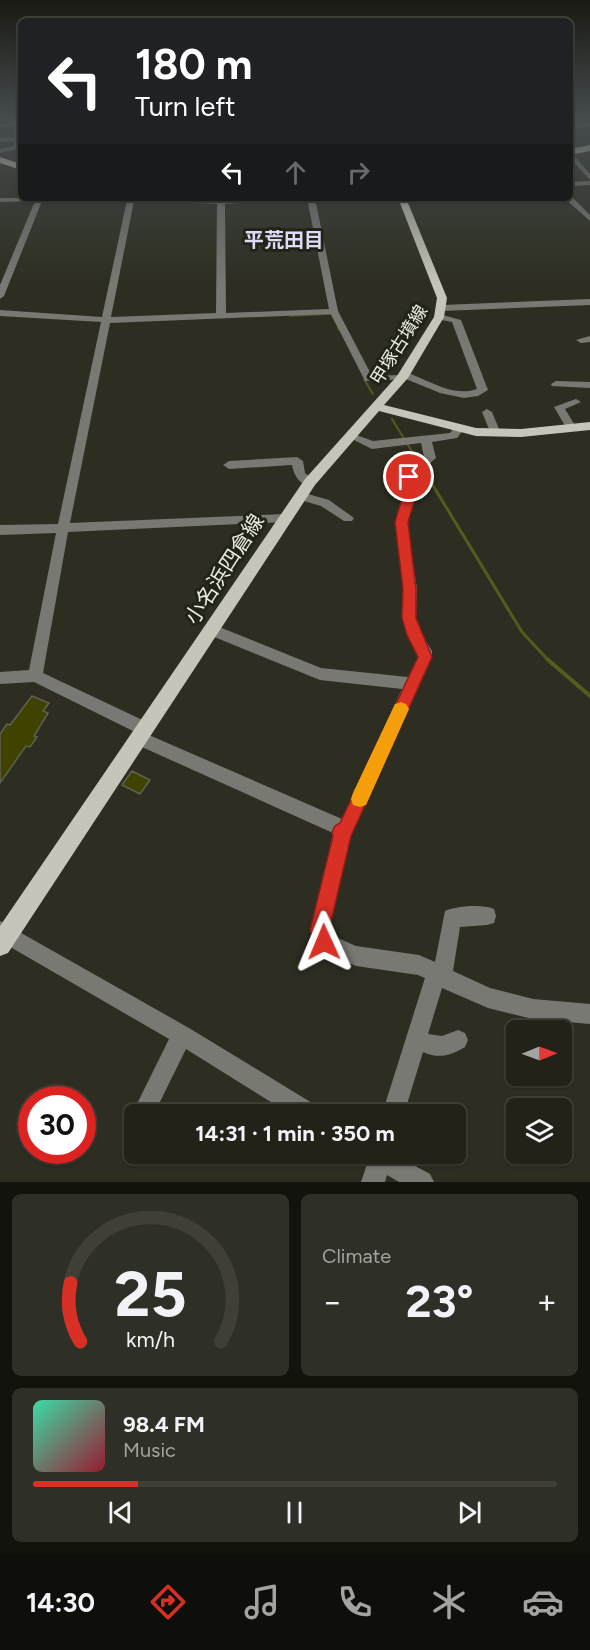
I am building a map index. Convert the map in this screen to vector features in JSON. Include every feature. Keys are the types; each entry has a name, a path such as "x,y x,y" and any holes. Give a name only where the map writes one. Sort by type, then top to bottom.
{"main road":[{"name":"甲塚古墳線","path":"378,407 404,376 440,313 439,291 403,201"},
{"path":"378,407 459,429 496,434 590,426"},
{"name":"小名浜四倉線","path":"2,936 212,630 285,518 306,489 378,407"}],"street":[{"path":"573,184 590,183"},
{"path":"0,200 18,199"},
{"path":"0,296 39,201"},
{"path":"35,676 131,201"},
{"path":"191,201 240,201"},
{"path":"312,201 334,311 369,379 404,376 453,393 483,390 455,319 440,313"},
{"path":"572,201 588,215"},
{"path":"221,202 221,315"},
{"path":"440,313 590,302"},
{"path":"0,313 106,321 334,311"},
{"path":"556,384 590,385"},
{"path":"571,427 559,407 576,402"},
{"path":"487,412 496,434"},
{"path":"351,436 372,445 453,436 459,429"},
{"path":"341,832 346,829 425,657 414,635 409,618 410,589 401,522 408,502 409,477 430,458 426,439"},
{"path":"229,465 297,461 306,489 348,518"},
{"path":"0,530 285,518"},
{"path":"212,630 320,674 412,684"},
{"path":"0,678 35,676 142,733 339,827 342,836 320,930 324,942 356,956 419,965 488,998 510,1004 533,1009 590,1014"},
{"path":"396,1104 439,976 452,918 487,915"},
{"path":"2,936 182,1035 293,1104"},
{"path":"148,1104 182,1035"},
{"path":"417,1040 439,1048 445,1048 458,1040"},
{"path":"372,1182 375,1164"},
{"path":"392,1164 422,1182"}],"building":[{"path":"32,696 49,703 43,711 48,713 34,736 37,737 30,747 26,746 0,783 0,734 7,724 10,725"},
{"path":"132,771 150,780 140,794 122,785"}],"waterway":[{"path":"290,316 331,314 339,329"},
{"path":"364,379 373,394"},
{"path":"392,419 427,476"},
{"path":"426,474 522,632 547,659"},
{"path":"547,659 590,696"}],"slow traffic":[{"path":"360,799 401,709"}],"district":[{"name":"平荒田目","path":"284,240"}],"route":[{"path":"324,942 320,930 342,836 341,832 346,829 425,657 411,628 409,618 410,589 401,522 408,502 409,477"}]}
